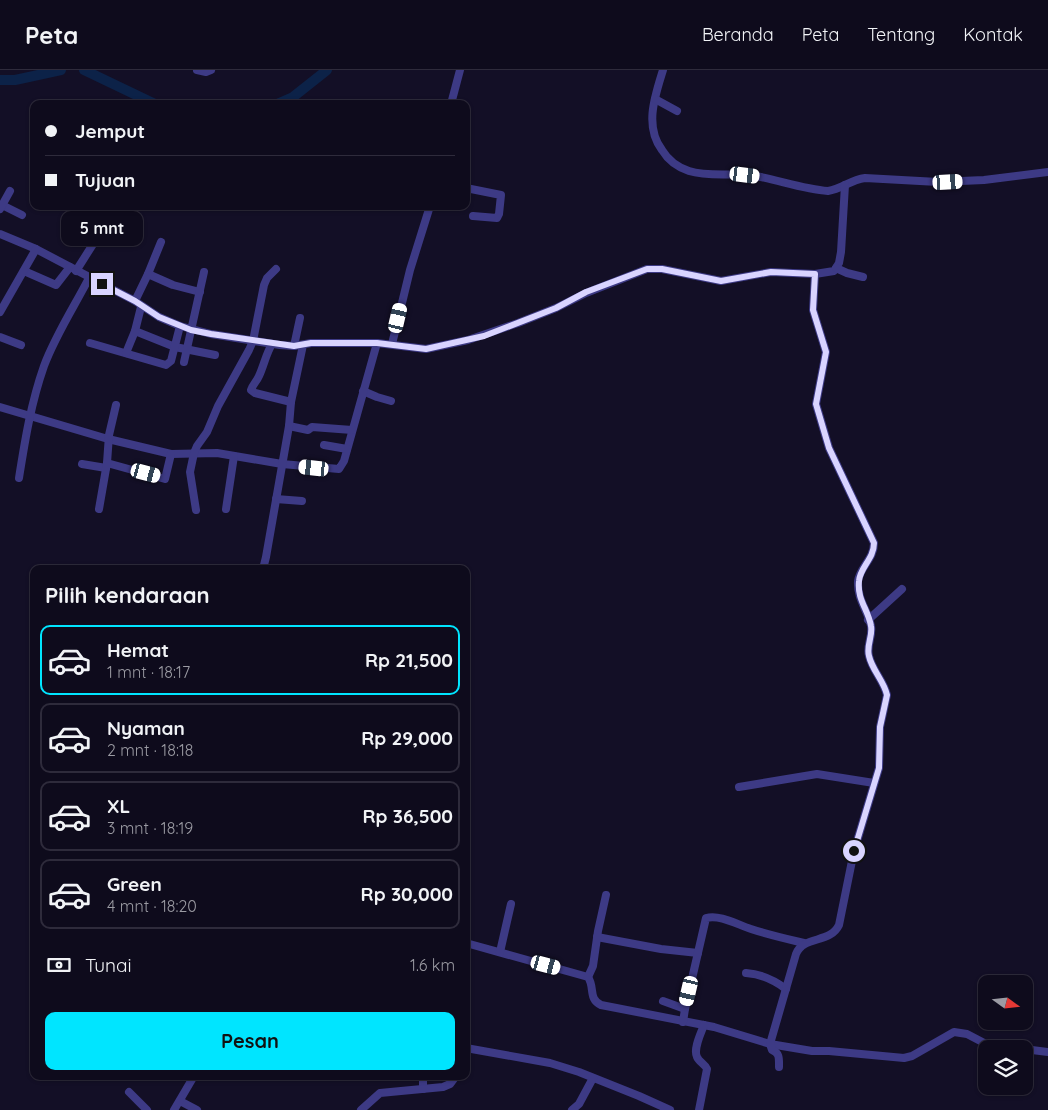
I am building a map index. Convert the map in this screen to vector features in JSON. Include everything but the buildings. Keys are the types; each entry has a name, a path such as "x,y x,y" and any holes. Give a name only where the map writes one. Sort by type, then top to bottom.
{"street":[{"path":"197,70 206,72 211,70"},
{"path":"452,100 460,70"},
{"path":"663,70 652,108 652,127 656,143 667,158 677,166 689,171 767,178 822,190 835,190 854,179 866,178 938,182 984,180 1048,172"},
{"path":"655,99 677,111"},
{"path":"0,234 36,250 135,301 141,307 159,317 191,330 294,346 311,343 377,343 426,349 484,336 556,308 586,292 647,269 662,269 721,281 771,272 815,274 834,271 839,262 841,252 845,184"},
{"path":"470,189 501,195 497,218 473,216"},
{"path":"10,191 1,207 22,215"},
{"path":"392,344 410,270 429,210"},
{"path":"24,271 55,285 73,269 102,230"},
{"path":"135,301 161,242"},
{"path":"0,312 36,250"},
{"path":"836,268 847,274 862,277"},
{"path":"196,510 190,472 196,446 207,432 218,406 253,341 264,285 267,278 276,269"},
{"path":"184,362 204,272"},
{"path":"148,274 173,285 200,292"},
{"path":"779,1067 779,1056 776,1051 772,1050 770,1044 798,949 804,943 834,933 838,925 854,851 880,764 880,727 887,695 886,690 873,670 868,654 871,628 859,597 858,580 874,552 874,543 829,448 816,404 826,352 813,310 815,274"},
{"path":"19,478 29,416 44,366 90,278"},
{"path":"126,353 135,331 141,307"},
{"path":"294,346 300,318"},
{"path":"90,344 166,365 171,361 180,326"},
{"path":"135,331 175,347 215,355"},
{"path":"0,337 21,345"},
{"path":"0,407 108,440 171,454 217,453 282,464 339,468 344,462 377,343"},
{"path":"272,344 268,350 259,378 253,384 251,390 255,394 291,402"},
{"path":"264,565 289,426 291,402 303,345"},
{"path":"363,391 377,398 391,401"},
{"path":"99,509 107,466 108,440 116,405"},
{"path":"289,426 305,430 312,427 352,430"},
{"path":"324,445 347,449"},
{"path":"82,464 107,466 165,479 171,454"},
{"path":"226,509 234,456"},
{"path":"276,499 302,500"},
{"path":"868,620 902,589"},
{"path":"739,787 817,774 874,783"},
{"path":"588,977 593,966 606,895"},
{"path":"500,952 511,904"},
{"path":"683,1022 684,1009 705,920 709,917 726,920 750,929 804,943"},
{"path":"597,937 661,949 698,953"},
{"path":"470,944 588,977 591,982 592,997 595,1003 601,1005 704,1025 770,1044 812,1051 904,1058 912,1056 954,1032 972,1035 980,1040"},
{"path":"746,973 777,982 786,989"},
{"path":"663,1000 684,1009"},
{"path":"698,1110 707,1073 706,1066 697,1057 696,1052 704,1025"},
{"path":"470,1049 550,1063 639,1096 670,1110"},
{"path":"1033,1050 1048,1052"},
{"path":"572,1110 579,1104 593,1078"},
{"path":"174,1110 192,1080"},
{"path":"422,1080 423,1089"},
{"path":"361,1110 380,1093 443,1087 450,1084 453,1080"},
{"path":"129,1092 148,1110"},
{"path":"180,1101 197,1110"}],"waterway":[{"path":"0,80 15,80 61,70"},
{"path":"84,70 147,100"},
{"path":"286,100 293,97 327,70"}],"route":[{"path":"102,284 135,301 141,307 159,317 191,330 280,345 377,343 426,349 484,336 556,308 586,292 647,269 662,269 707,280 721,281 771,272 815,274 813,310 826,352 816,404 829,448 874,543 874,552 858,580 859,597 871,624 868,654 873,670 886,690 887,695 880,727 879,768 854,851"}]}
